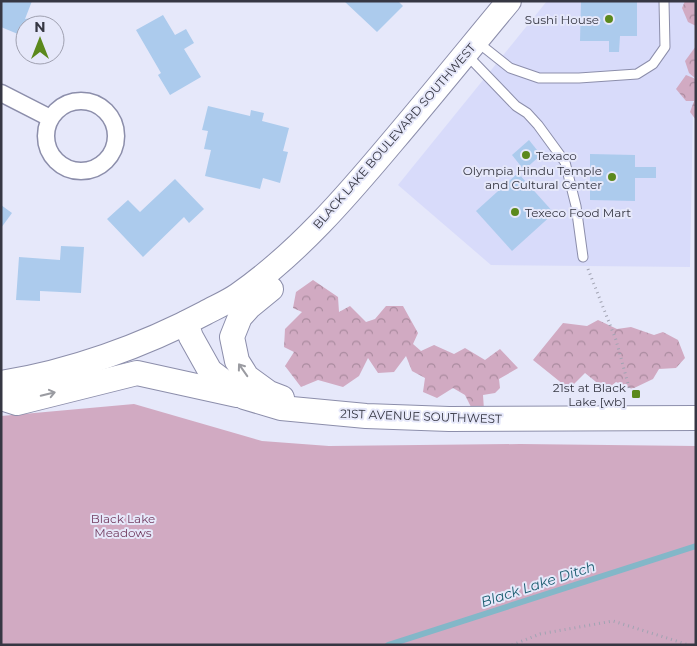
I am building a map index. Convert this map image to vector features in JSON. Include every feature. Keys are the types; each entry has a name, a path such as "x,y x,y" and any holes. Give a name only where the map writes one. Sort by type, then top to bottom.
{"street":[{"name":"BLACK LAKE BOULEVARD SOUTHWEST","path":"1,383 23,379 94,359 153,338 186,323 236,296 267,273 310,234 350,192 509,1"},
{"path":"1,93 50,118"},
{"path":"84,100 103,108 115,124 116,144 112,153 98,167 88,171 68,169 59,164 52,157 46,138 46,128 50,118 64,104 74,101 84,100"},
{"path":"287,256 287,276 249,307 240,317 232,337 237,361 247,377 269,393 314,411"},
{"name":"21ST AVENUE SOUTHWEST","path":"186,323 191,337 210,371 244,397 281,408 366,416 448,419 696,418"},
{"path":"1,398 16,403 137,373 244,397"}],"lane":[{"path":"471,47 510,68 539,78 579,78 637,74 653,64 665,47 664,1"},
{"path":"471,47 516,106 527,113 538,125 565,162 576,206 583,257"}],"path":[{"path":"583,257 616,340 630,391"},
{"path":"512,645 540,634 613,622 689,645"}],"shaded area":[{"path":"547,1 695,1 690,267 491,265 398,185"}],"green space":[{"path":"685,1 696,1 696,26 688,22 682,8"},
{"path":"696,46 696,79 689,73 685,61"},
{"path":"686,75 696,79 696,120 690,112 694,101 686,101 676,89"},
{"path":"313,280 338,297 339,312 350,306 366,322 375,319 386,306 403,306 418,333 413,344 421,351 434,345 454,354 465,348 485,360 500,349 518,368 499,379 500,388 495,393 483,395 484,410 473,411 465,395 453,388 437,398 423,392 425,378 412,371 406,356 394,372 378,373 368,358 359,376 343,387 318,380 301,387 285,366 294,352 284,347 285,329 302,312 293,308 296,292"},
{"path":"598,320 617,329 631,327 654,335 663,332 678,340 685,358 676,368 659,369 653,379 632,389 616,382 606,390 585,373 569,389 533,360 563,323 587,326"},
{"name":"Black Lake Meadows","path":"134,404 262,441 329,446 520,444 696,446 696,645 1,645 1,416"}],"building":[{"path":"1,1 32,1 27,15 15,15 15,33 1,27"},
{"path":"344,1 398,1 403,6 377,32"},
{"name":"Sushi House","path":"581,1 637,1 637,36 620,36 619,52 609,52 609,41 580,41"},
{"path":"163,15 175,35 186,29 194,43 184,49 201,77 170,95 158,75 161,73 136,30"},
{"path":"208,106 250,116 251,110 264,113 262,121 289,128 283,151 288,152 280,183 263,178 260,189 205,176 211,150 204,149 208,131 202,130"},
{"name":"Texaco","path":"529,140 541,155 524,170 512,155"},
{"name":"Olympia Hindu Temple and Cultural Center","path":"590,154 635,155 635,167 656,167 656,178 635,178 635,201 590,200"},
{"name":"Texeco Food Mart","path":"518,173 554,213 512,251 476,211"},
{"path":"175,179 204,209 189,223 184,217 143,257 107,219 128,200 140,212"},
{"path":"1,205 12,213 1,228"},
{"path":"61,246 84,247 81,293 40,291 40,301 16,300 19,257 60,260"}],"waterway":[{"name":"Black Lake Ditch","path":"388,645 696,546"}],"place":[{"name":"Sushi House","path":"609,19"},
{"name":"Texaco","path":"526,155"},
{"name":"Olympia Hindu Temple and Cultural Center","path":"612,177"},
{"name":"Texeco Food Mart","path":"515,212"},
{"name":"21st at Black Lake [wb]","path":"636,394"}]}
